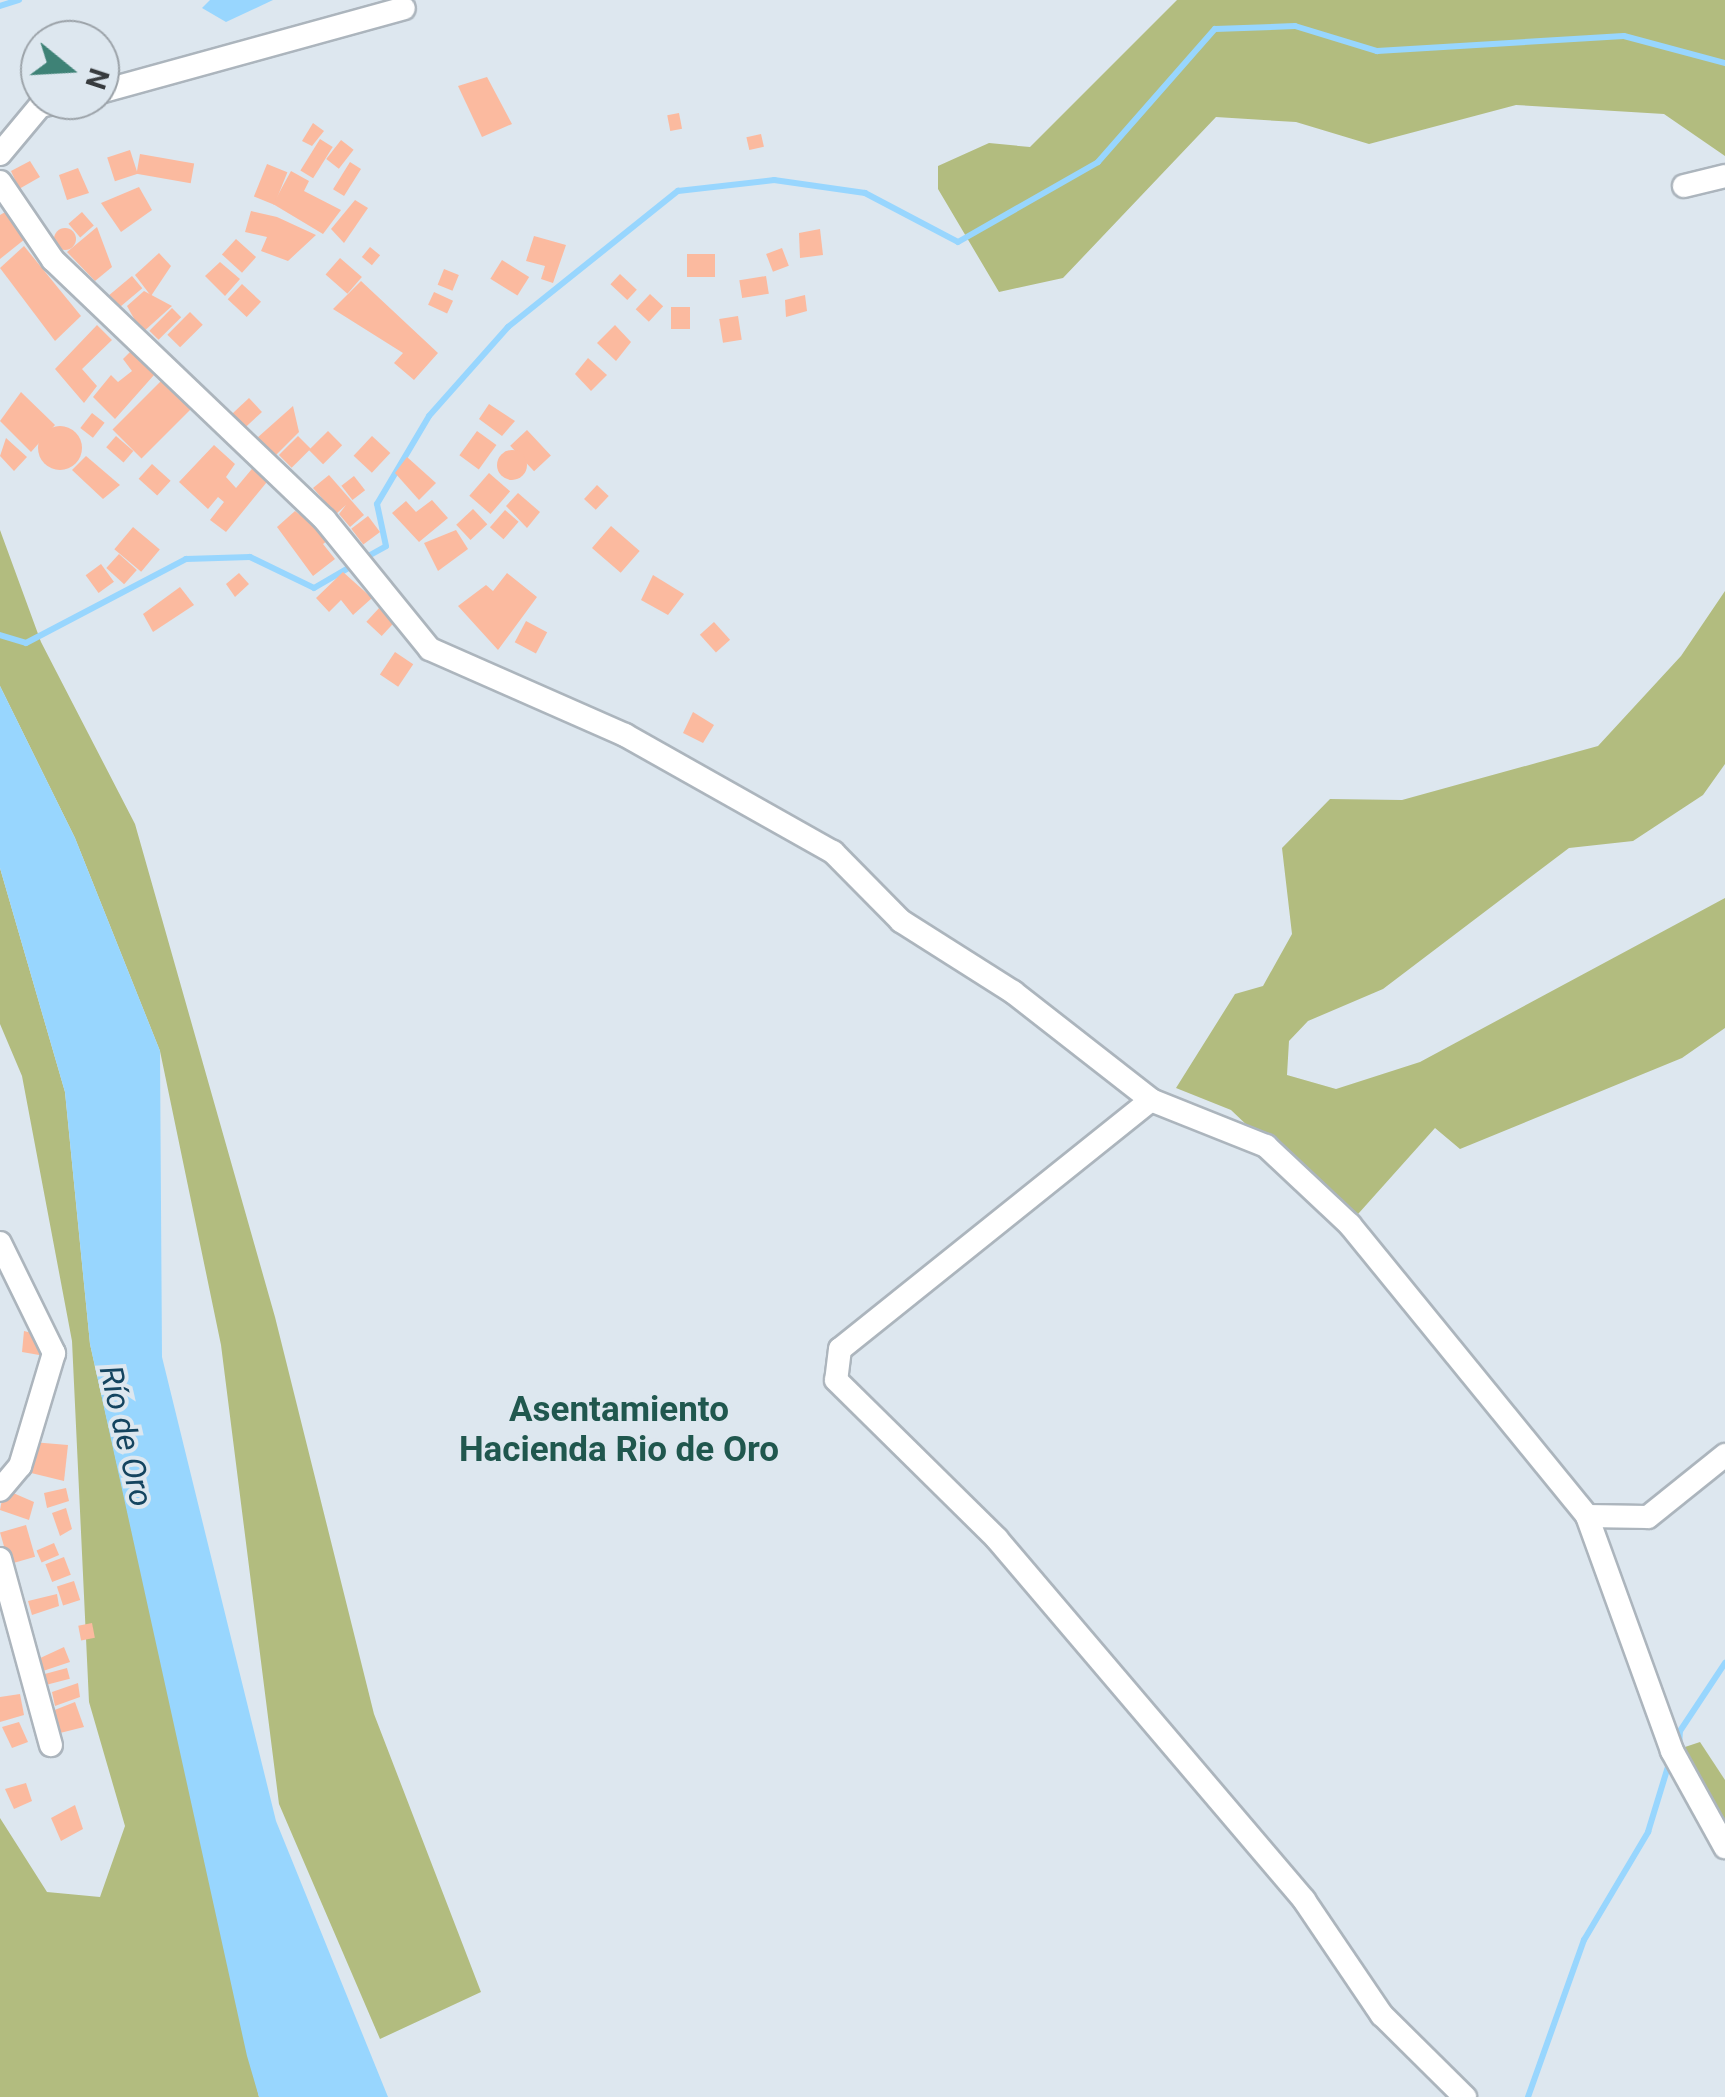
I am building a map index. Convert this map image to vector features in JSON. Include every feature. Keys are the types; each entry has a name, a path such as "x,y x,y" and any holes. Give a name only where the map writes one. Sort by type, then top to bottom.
{"street":[{"path":"120,86 404,8"},
{"path":"0,154 28,120"},
{"path":"1684,186 1725,176"},
{"path":"0,182 54,260 325,520 430,649 625,735 833,852 902,921 1013,992 1150,1100 1223,1122 1306,1182 1410,1288 1588,1516 1672,1751 1725,1847"},
{"path":"1150,1100 840,1349 836,1380 997,1540 1304,1900 1382,2015 1465,2097"},
{"path":"0,1243 54,1353 20,1466 0,1490"},
{"path":"1588,1516 1648,1517 1725,1454"},
{"path":"0,1558 51,1745"}],"green space":[{"path":"1177,0 1725,0 1725,156 1664,114 1516,105 1369,144 1296,122 1216,117 1063,278 999,292 938,189 938,166 989,143 1030,147"},
{"path":"0,530 41,642 135,824 275,1317 374,1714 481,1992 380,2039 279,1804 221,1345 160,1051 75,838 0,686"},
{"path":"1725,591 1725,764 1703,795 1633,841 1569,848 1383,989 1308,1021 1289,1041 1287,1075 1336,1089 1420,1062 1725,898 1725,1028 1682,1058 1460,1149 1435,1128 1350,1223 1231,1110 1176,1088 1235,994 1263,986 1292,934 1282,848 1330,799 1402,800 1598,746 1681,656"},
{"path":"0,868 65,1092 90,1344 259,2097 0,2097 0,1818 47,1892 100,1897 125,1826 89,1702 72,1341 22,1076 0,1024"},
{"path":"1700,1742 1725,1780 1725,1832 1679,1749"}],"water":[{"path":"210,0 273,0 226,22 202,8"},
{"name":"Río de Oro","path":"0,686 75,838 160,1051 162,1357 276,1821 388,2097 259,2097 247,2056 90,1344 65,1092 0,868"}],"building":[{"path":"487,77 512,124 482,137 458,86"},
{"path":"679,113 682,129 670,131 667,115"},
{"path":"313,123 324,131 312,146 302,141"},
{"path":"761,134 764,147 749,150 746,137"},
{"path":"320,139 333,147 313,178 300,170"},
{"path":"341,140 354,150 339,169 326,159"},
{"path":"130,150 138,174 115,181 107,157"},
{"path":"140,154 194,164 191,183 137,174"},
{"path":"30,161 40,177 19,189 11,171"},
{"path":"350,162 361,169 344,196 333,189"},
{"path":"267,164 287,172 274,205 254,196"},
{"path":"78,168 89,193 67,200 59,175"},
{"path":"291,171 309,181 304,191 341,210 323,234 273,204"},
{"path":"139,187 152,210 121,232 101,203"},
{"path":"355,200 368,208 344,243 331,229"},
{"path":"7,211 25,239 0,259 0,215"},
{"path":"251,211 277,217 316,235 288,261 261,251 267,237 245,232"},
{"path":"82,212 94,226 80,237 68,224"},
{"path":"97,227 112,267 95,281 67,252"},
{"path":"65,228 73,231 73,247 65,250 57,247 54,239 57,231"},
{"path":"820,229 823,255 800,258 799,233"},
{"path":"534,236 566,245 553,283 541,279 545,266 526,261"},
{"path":"236,239 256,257 242,273 222,255"},
{"path":"24,246 81,316 55,341 0,268"},
{"path":"370,247 380,255 372,265 362,257"},
{"path":"782,248 789,266 773,272 766,254"},
{"path":"159,253 171,266 151,296 135,275"},
{"path":"687,254 715,254 715,277 687,277"},
{"path":"340,258 362,277 347,294 326,275"},
{"path":"502,260 529,277 517,296 490,279"},
{"path":"220,262 240,279 225,296 205,276"},
{"path":"444,269 459,275 452,291 438,285"},
{"path":"620,274 637,290 627,300 610,284"},
{"path":"132,276 142,288 114,312 104,300"},
{"path":"766,276 769,294 742,298 739,280"},
{"path":"361,281 438,353 414,380 394,363 403,353 333,309"},
{"path":"242,284 261,302 247,317 228,299"},
{"path":"144,291 172,306 142,333 127,306"},
{"path":"434,292 453,301 447,314 428,305"},
{"path":"650,294 663,306 649,322 636,309"},
{"path":"805,295 807,311 786,317 785,300"},
{"path":"671,307 690,307 690,329 671,329"},
{"path":"172,308 181,317 159,340 149,331"},
{"path":"190,312 203,325 180,347 167,335"},
{"path":"738,316 742,340 723,343 719,319"},
{"path":"97,325 112,340 82,369 97,386 84,403 55,369"},
{"path":"615,325 631,342 616,361 597,343"},
{"path":"131,351 154,375 115,419 93,397 111,375 118,382 132,371 123,359"},
{"path":"588,358 607,375 591,391 575,374"},
{"path":"162,380 191,409 141,458 113,429"},
{"path":"21,392 55,425 31,452 0,421"},
{"path":"249,398 262,412 242,430 229,416"},
{"path":"489,404 515,421 502,436 479,419"},
{"path":"293,406 299,432 273,458 257,438"},
{"path":"92,413 105,423 93,438 80,428"},
{"path":"60,426 76,432 82,448 76,464 60,470 44,464 38,448 44,432"},
{"path":"527,430 551,456 534,471 510,446"},
{"path":"328,431 342,445 323,464 309,450"},
{"path":"477,431 496,445 479,469 459,455"},
{"path":"116,436 133,451 124,462 106,447"},
{"path":"298,436 311,449 292,468 279,455"},
{"path":"372,436 390,453 372,473 354,456"},
{"path":"6,438 27,457 14,471 0,456"},
{"path":"214,445 235,464 226,477 236,488 256,464 271,477 226,532 210,520 224,502 218,497 208,509 179,482"},
{"path":"512,450 526,459 527,465 518,479 512,480 498,471 497,465 506,451"},
{"path":"86,456 120,485 103,499 72,470"},
{"path":"407,457 436,483 419,500 395,473"},
{"path":"152,464 171,481 157,496 139,479"},
{"path":"489,473 510,491 490,514 469,496"},
{"path":"329,475 364,515 350,527 339,514 346,505 336,514 313,488"},
{"path":"354,476 365,490 352,500 341,486"},
{"path":"597,485 609,496 596,510 584,499"},
{"path":"518,493 540,512 527,528 506,506"},
{"path":"432,500 448,518 419,542 392,513 406,501 416,512"},
{"path":"473,509 487,524 471,540 456,525"},
{"path":"505,510 519,522 503,539 490,527"},
{"path":"295,511 331,538 323,544 335,559 313,576 277,527"},
{"path":"368,516 380,532 363,545 351,529"},
{"path":"611,526 640,551 621,573 592,548"},
{"path":"133,527 160,549 141,572 114,549"},
{"path":"456,530 468,549 438,571 424,543"},
{"path":"119,554 137,570 124,584 106,568"},
{"path":"101,564 114,582 99,593 86,575"},
{"path":"343,572 372,598 353,615 341,600 329,612 316,598"},
{"path":"239,573 249,584 235,597 226,584"},
{"path":"507,573 537,597 498,650 458,606 486,585 493,591"},
{"path":"653,575 684,594 668,615 641,600"},
{"path":"180,587 194,605 153,632 143,614"},
{"path":"380,607 395,621 382,636 366,622"},
{"path":"526,621 547,632 536,653 515,642"},
{"path":"714,622 730,640 716,653 700,635"},
{"path":"395,652 413,664 398,687 380,674"},
{"path":"693,712 714,725 703,743 683,733"},
{"path":"24,1331 48,1337 45,1356 22,1352"},
{"path":"32,1442 68,1445 64,1481 23,1471"},
{"path":"66,1488 69,1501 47,1508 44,1493"},
{"path":"4,1489 34,1502 29,1520 0,1510"},
{"path":"66,1508 72,1529 60,1536 52,1513"},
{"path":"26,1525 35,1557 9,1564 0,1532"},
{"path":"54,1543 59,1555 42,1562 37,1550"},
{"path":"64,1557 71,1575 52,1582 45,1564"},
{"path":"74,1581 80,1600 63,1606 57,1587"},
{"path":"57,1594 59,1606 32,1615 28,1601"},
{"path":"92,1623 95,1638 81,1640 78,1626"},
{"path":"64,1647 70,1662 40,1672 36,1660"},
{"path":"67,1668 70,1679 47,1685 44,1674"},
{"path":"78,1683 80,1697 55,1706 52,1692"},
{"path":"20,1694 24,1715 0,1722 0,1697"},
{"path":"75,1702 84,1727 56,1734 52,1711"},
{"path":"19,1722 28,1742 12,1748 2,1727"},
{"path":"26,1783 32,1801 14,1809 5,1789"},
{"path":"75,1805 83,1829 61,1841 51,1818"}],"waterway":[{"path":"0,6 19,0"},
{"path":"363,559 386,546 377,504 429,416 508,327 678,191 774,180 865,193 958,242 1098,162 1215,29 1295,26 1377,51 1624,36 1725,63"},
{"path":"0,635 26,643 186,559 250,557 314,588 352,566"},
{"path":"1679,1748 1680,1731 1725,1663"},
{"path":"1528,2097 1584,1940 1648,1832 1670,1760"}],"district":[{"name":"Asentamiento Hacienda Rio de Oro","path":"619,1430"}]}
